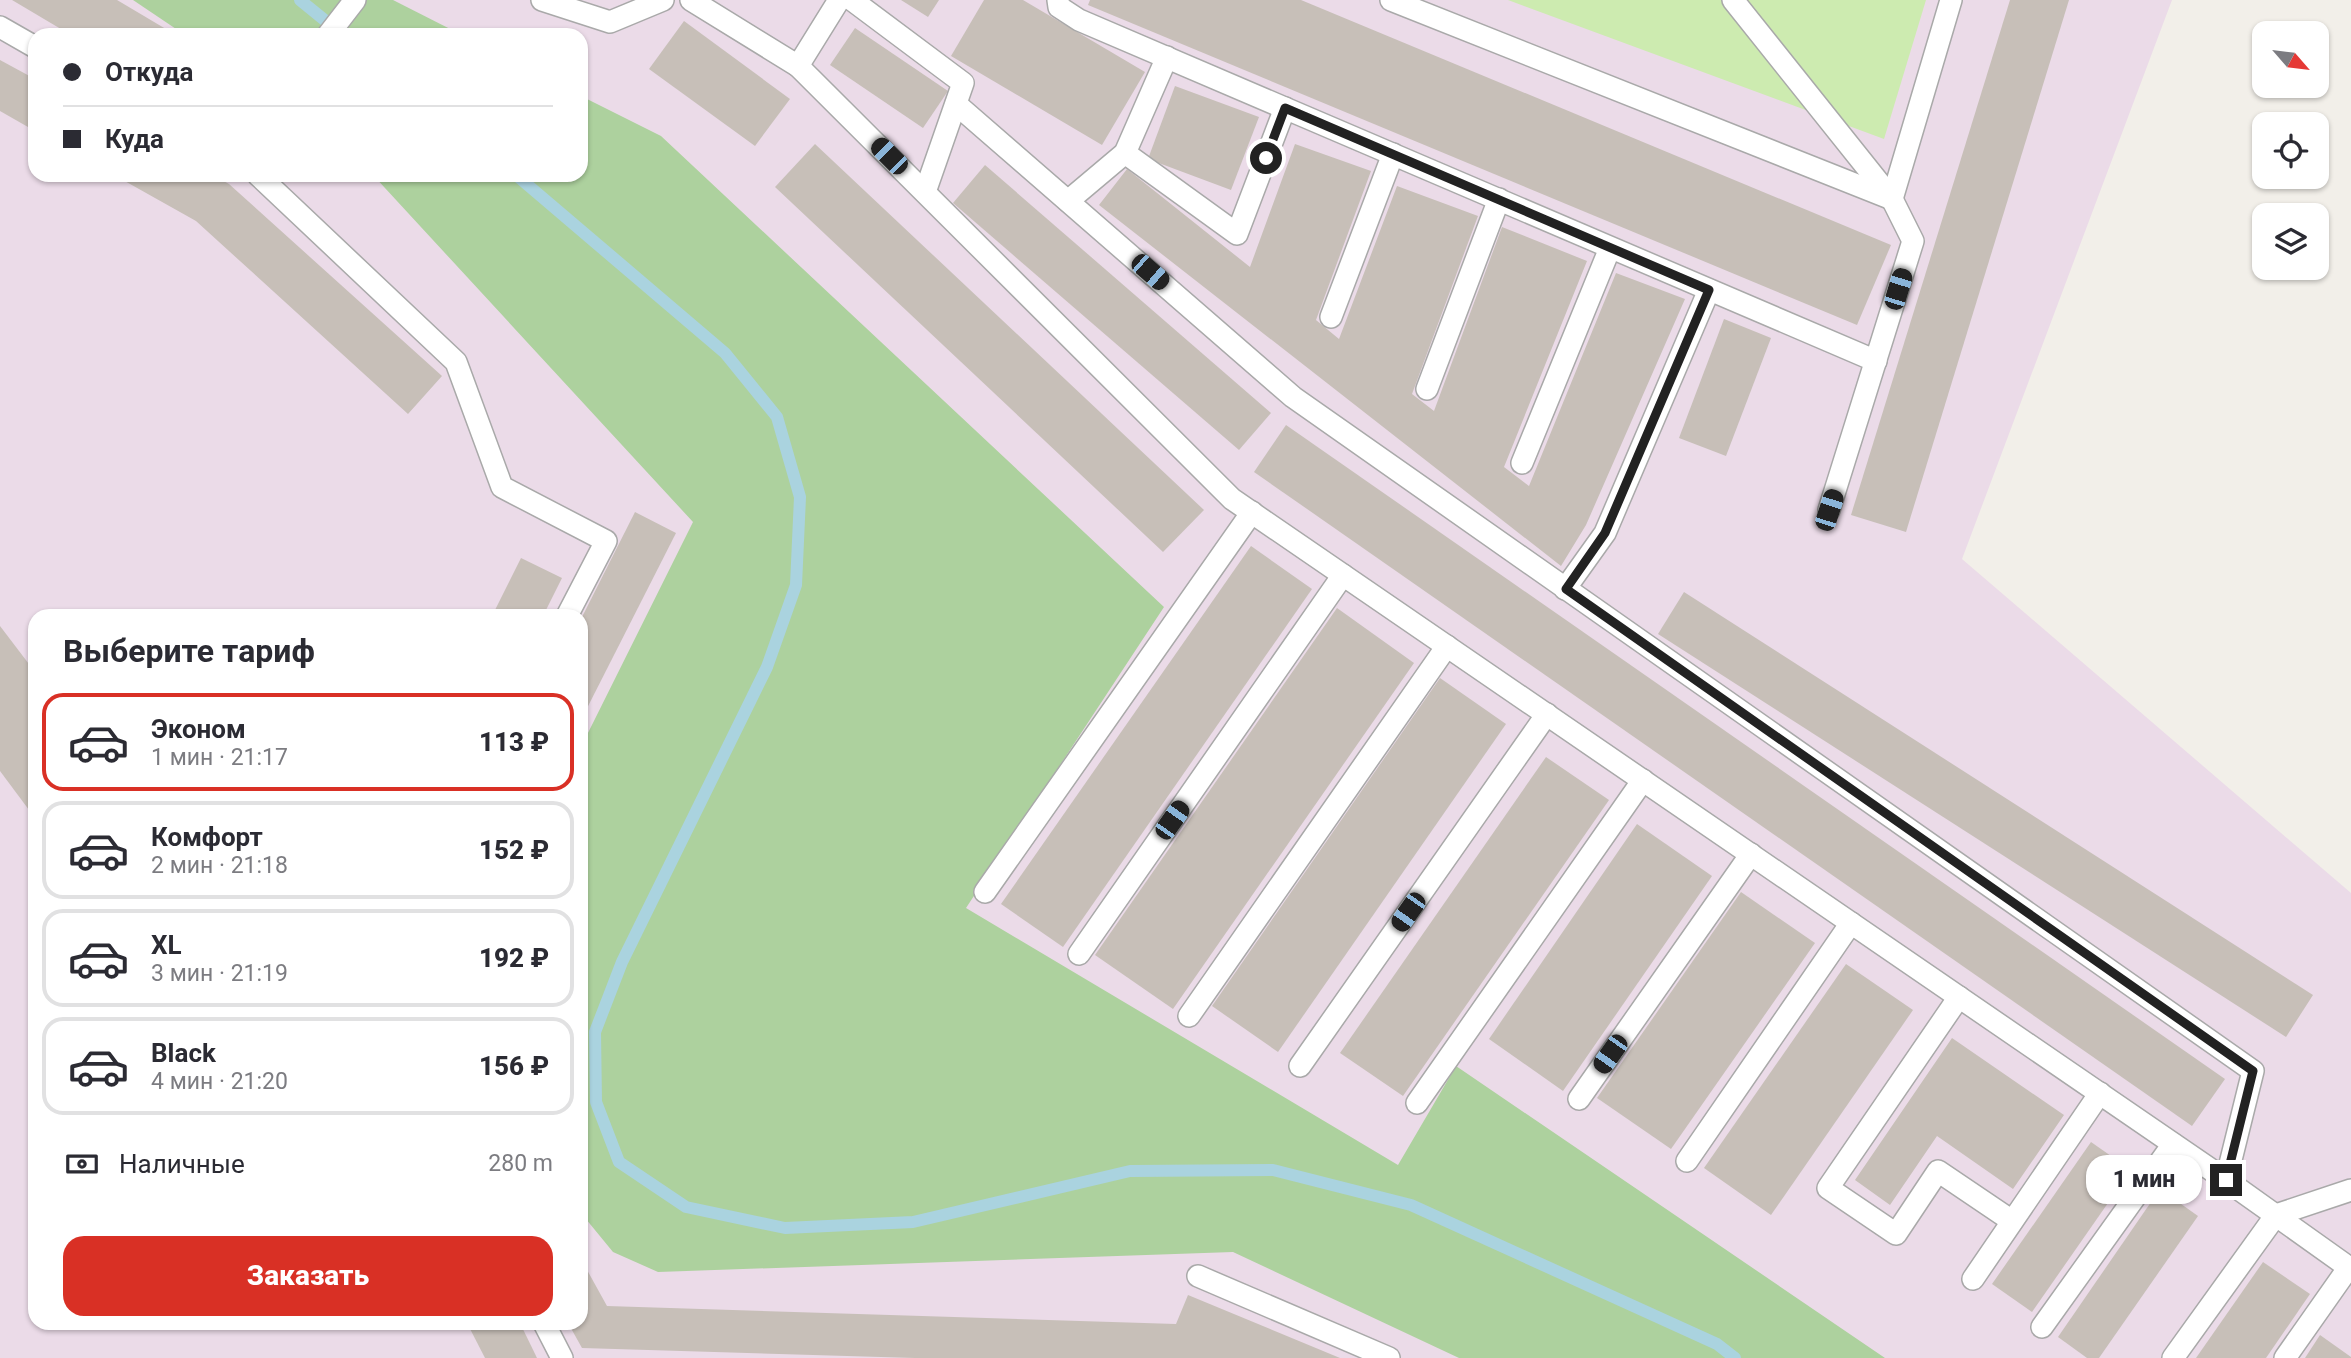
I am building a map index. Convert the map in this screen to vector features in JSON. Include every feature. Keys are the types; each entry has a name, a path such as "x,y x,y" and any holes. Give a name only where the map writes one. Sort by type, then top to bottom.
{"lane":[{"path":"333,28 355,0"},
{"path":"542,0 610,22 663,0"},
{"path":"691,0 799,66 1232,499 2100,1093 2350,1268 2285,1358"},
{"path":"799,66 839,0"},
{"path":"852,0 963,83 925,192"},
{"path":"1058,0 1059,7 1079,19 1876,361"},
{"path":"1391,0 1892,199"},
{"path":"1733,0 1892,199 1913,241 1829,510"},
{"path":"1892,199 1951,0"},
{"path":"0,27 28,43"},
{"path":"1068,201 1125,153 1167,57"},
{"path":"956,104 1293,397 2253,1071 2226,1180"},
{"path":"1125,153 1237,234 1285,108"},
{"path":"1331,317 1393,154"},
{"path":"265,182 456,362 502,487 606,541 571,609"},
{"path":"1427,389 1499,199"},
{"path":"1522,463 1610,248"},
{"path":"1566,589 1605,533 1709,290"},
{"path":"985,892 1252,512"},
{"path":"1079,954 1343,575"},
{"path":"1189,1016 1447,646"},
{"path":"1300,1066 1547,714"},
{"path":"1417,1103 1643,780"},
{"path":"1579,1098 1751,854"},
{"path":"1687,1161 1851,923"},
{"path":"1959,997 1828,1188 1896,1234 1938,1171 2012,1221"},
{"path":"1973,1279 2100,1093"},
{"path":"2042,1327 2173,1144"},
{"path":"2172,1358 2276,1215 2351,1191"},
{"path":"1198,1276 1389,1358"},
{"path":"548,1330 562,1358"}],"shaded area":[{"path":"0,0 2172,0 1962,559 2351,893 2351,1358 0,1358"}],"green space":[{"path":"133,0 393,0 448,28 175,28"},
{"path":"1508,0 1926,0 1884,139"},
{"path":"588,100 661,136 1164,607 966,908 1398,1165 1456,1066 1885,1358 1459,1358 1233,1252 658,1272 613,1252 588,1222 588,733 693,522 379,182 588,182"}],"building":[{"path":"12,0 117,0 164,28 59,28"},
{"path":"901,0 939,0 928,17"},
{"path":"984,0 1023,0 1145,72 1102,145 951,56"},
{"path":"1090,0 1301,0 1891,245 1857,325 1088,5"},
{"path":"2010,0 2069,0 1906,532 1851,515"},
{"path":"684,21 790,99 755,146 649,69"},
{"path":"855,28 948,91 923,128 830,65"},
{"path":"0,60 28,75 28,127 0,111"},
{"path":"1175,86 1259,117 1231,190 1148,159"},
{"path":"815,144 1204,510 1163,552 775,187"},
{"path":"1295,144 1371,171 1316,320 1339,339 1397,186 1478,216 1412,394 1434,411 1502,227 1587,261 1504,467 1529,486 1616,273 1685,299 1586,525 1561,566 1099,205 1127,169 1250,267"},
{"path":"985,165 1271,413 1239,450 953,203"},
{"path":"126,182 229,184 442,376 408,414 196,221"},
{"path":"1724,319 1771,338 1726,456 1679,438"},
{"path":"1286,425 2225,1079 2192,1126 1254,472"},
{"path":"635,512 676,533 588,706 586,609"},
{"path":"1251,546 1312,589 1063,947 1001,904"},
{"path":"521,558 562,578 546,609 496,609"},
{"path":"1684,592 2313,995 2286,1037 1658,634"},
{"path":"1337,608 1414,663 1173,1009 1095,955"},
{"path":"0,626 28,663 28,809 0,771"},
{"path":"1440,678 1506,724 1278,1052 1212,1006"},
{"path":"1546,757 1609,800 1403,1096 1340,1053"},
{"path":"1637,824 1712,876 1563,1091 1489,1039"},
{"path":"1741,892 1815,943 1671,1149 1597,1098"},
{"path":"1846,964 1913,1010 1771,1215 1704,1168"},
{"path":"1952,1038 2064,1115 2013,1189 1937,1136 1890,1205 1855,1180"},
{"path":"2091,1142 2131,1170 2032,1312 1992,1284"},
{"path":"2160,1189 2198,1216 2099,1358 2087,1358 2058,1337"},
{"path":"2263,1262 2310,1294 2266,1358 2196,1358"},
{"path":"588,1272 607,1306 1176,1324 1188,1295 1340,1358 915,1358 582,1348 572,1330 588,1330"},
{"path":"471,1330 523,1330 537,1358 485,1358"},
{"path":"2320,1335 2351,1357 2351,1358 2305,1358"}],"waterway":[{"path":"300,0 334,28"},
{"path":"524,182 725,353 777,417 800,497 796,585 767,667 622,962 595,1032 596,1102 619,1162 686,1207 785,1228 913,1222 1130,1171 1273,1170 1411,1205 1717,1344 1735,1358"}],"route":[{"path":"1266,158 1285,108 1709,290 1605,533 1566,589 2253,1071 2226,1180"}]}
